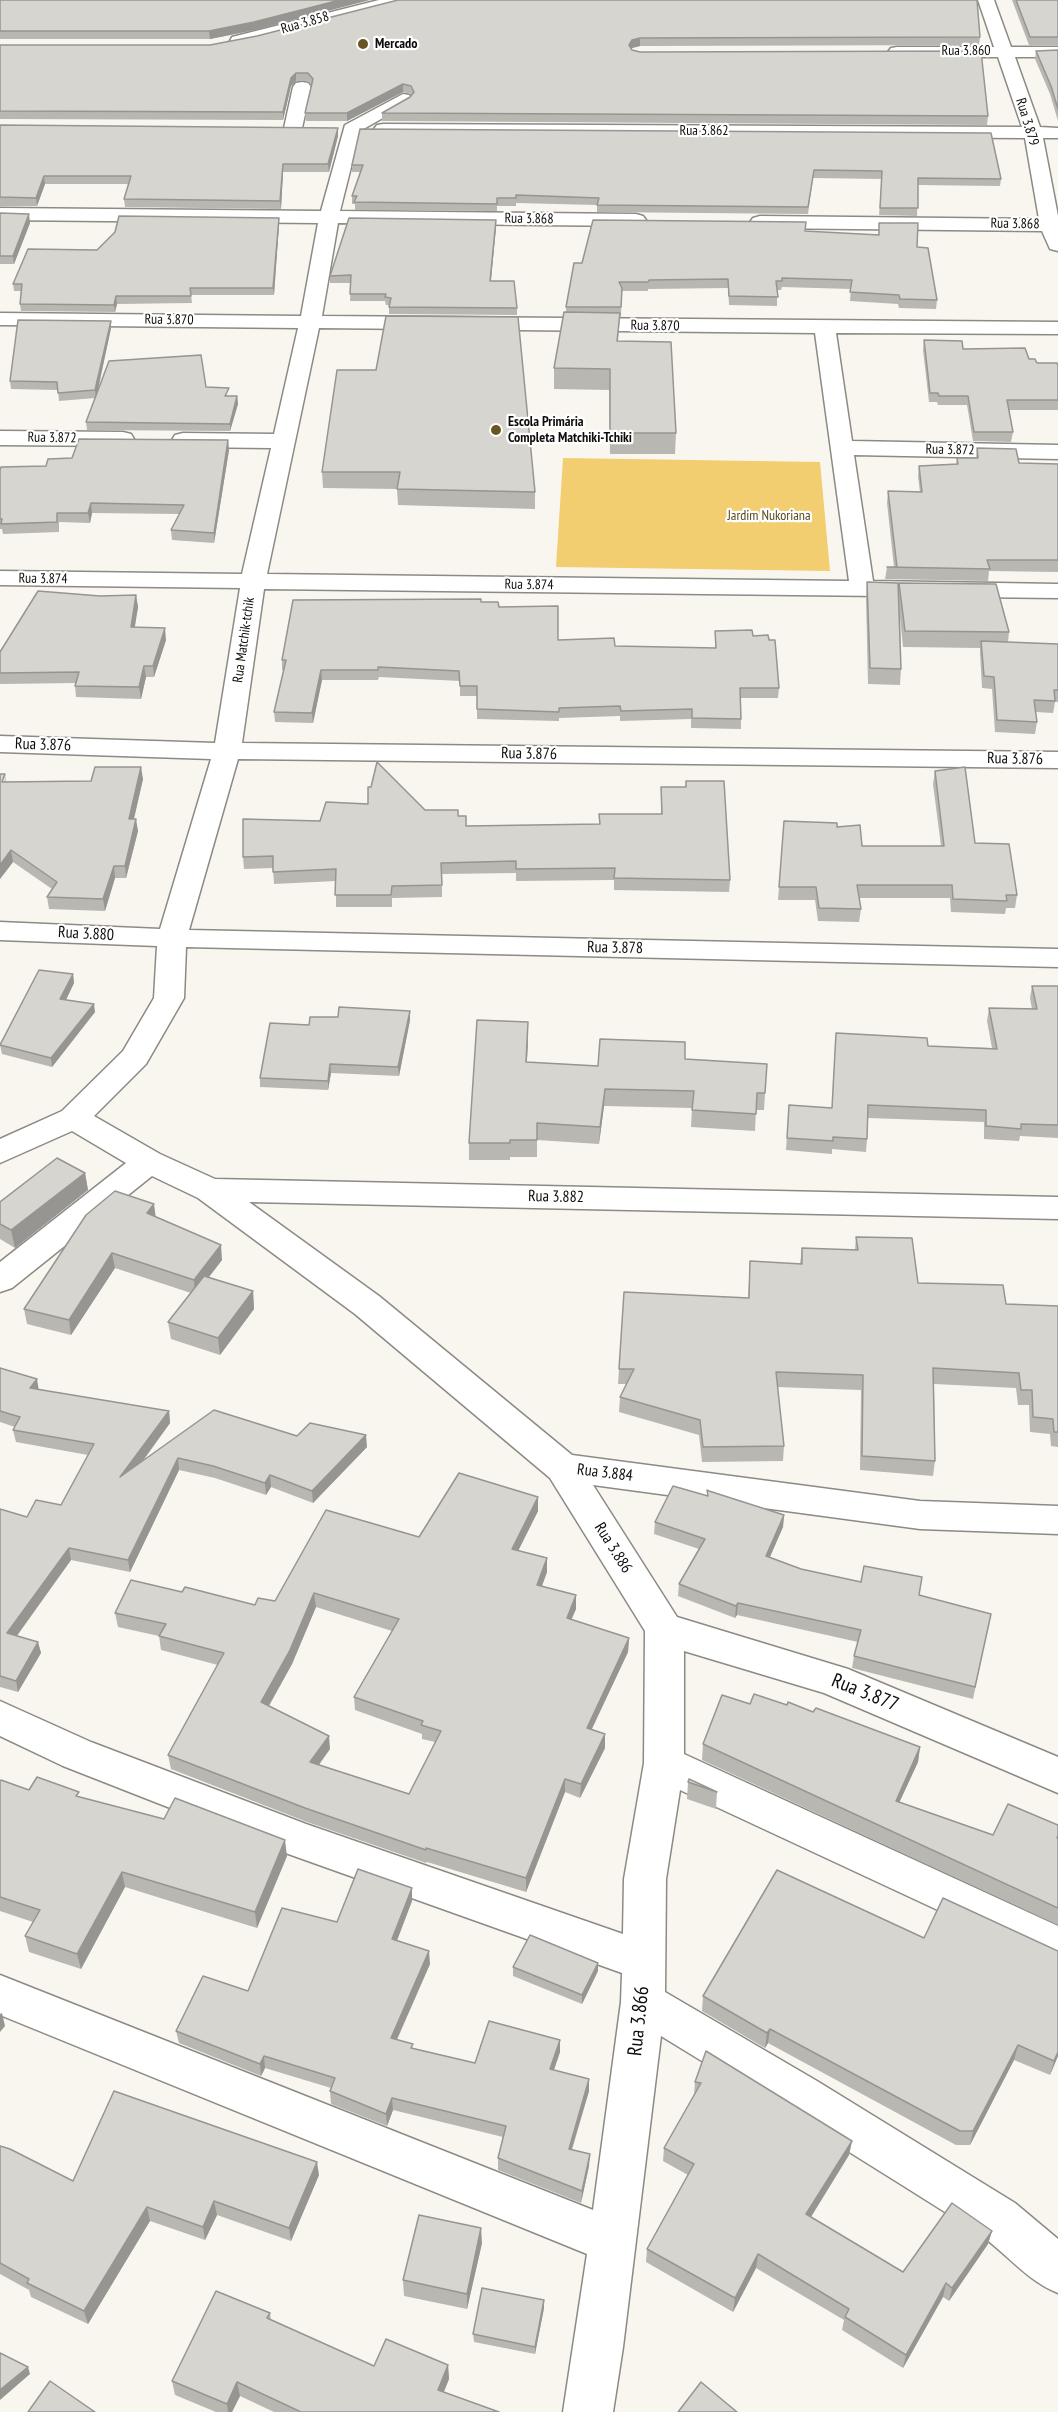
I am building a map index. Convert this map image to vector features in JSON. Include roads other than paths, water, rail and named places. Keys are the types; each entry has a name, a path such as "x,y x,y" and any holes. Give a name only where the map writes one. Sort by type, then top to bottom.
{"street":[{"name":"Rua 3.858","path":"220,45 401,0"},
{"name":"Rua 3.879","path":"986,0 1033,132 1058,247"},
{"path":"310,4 335,15"},
{"name":"Rua 3.860","path":"874,52 1058,52"},
{"path":"293,128 302,87"},
{"path":"270,128 331,129 403,99"},
{"name":"Rua 3.862","path":"331,129 1058,133"},
{"name":"Rua Matchik-tchik","path":"0,1152 73,1118 135,1057 169,998 172,938 227,751 253,581 310,322 329,217 331,129"},
{"name":"Rua 3.868","path":"0,214 660,220"},
{"name":"Rua 3.868","path":"742,221 1054,225"},
{"name":"Rua 3.870","path":"0,319 1058,328"},
{"path":"825,327 862,589"},
{"name":"Rua 3.872","path":"0,438 142,439"},
{"path":"165,440 284,441"},
{"name":"Rua 3.872","path":"842,448 1058,452"},
{"name":"Rua 3.874","path":"0,578 1058,591"},
{"name":"Rua 3.876","path":"0,744 227,751 1058,760"},
{"name":"Rua 3.880","path":"0,931 172,938"},
{"name":"Rua 3.878","path":"172,938 1058,958"},
{"name":"Rua 3.882","path":"73,1118 149,1162 210,1190 1058,1208"},
{"path":"0,1280 149,1162"},
{"name":"Rua 3.884","path":"210,1190 368,1305 562,1468 683,1482 920,1515 1058,1520"},
{"name":"Rua 3.886","path":"562,1468 664,1629"},
{"name":"Rua 3.866","path":"588,2412 599,2347 644,1981 645,1879 664,1763 664,1629"},
{"name":"Rua 3.877","path":"664,1629 834,1680 1018,1756 1058,1776"},
{"path":"0,1718 77,1755 295,1839 644,1981 801,2096 998,2219 1058,2270"},
{"path":"664,1763 1058,1947"},
{"path":"0,1995 612,2241"}],"place":[{"name":"Mercado","path":"363,44"},
{"name":"Escola Primária Completa Matchiki-Tchiki","path":"496,430"}],"park label":[{"name":"Jardim Nukoriana","path":"769,516"}]}
